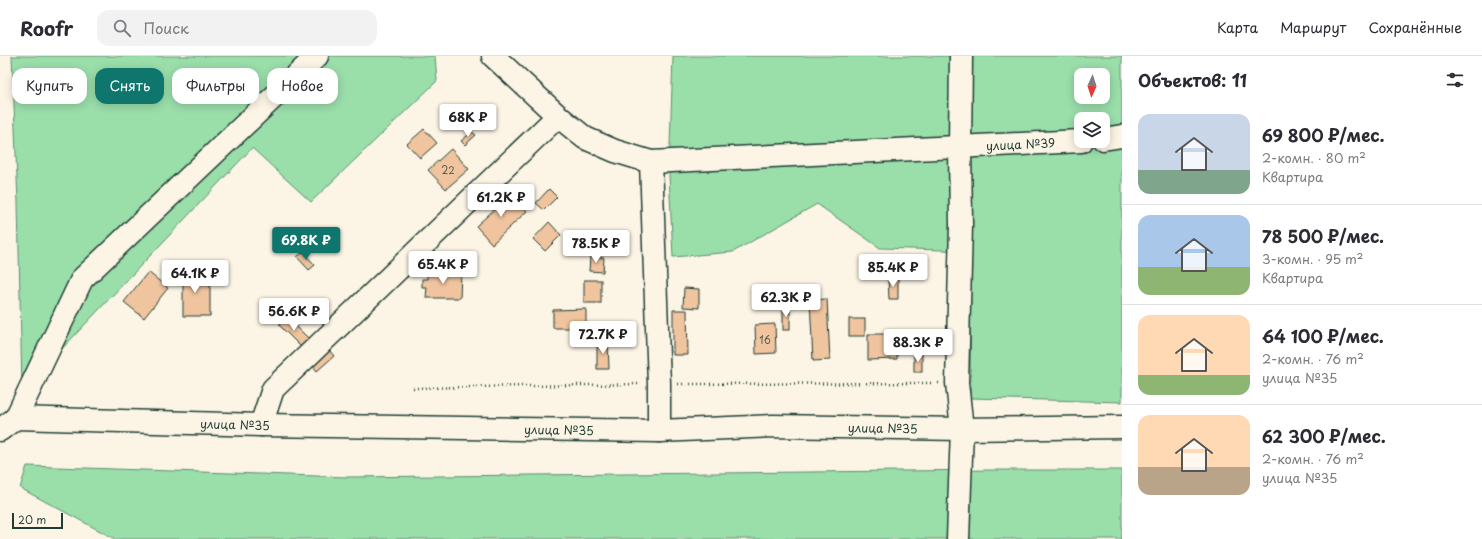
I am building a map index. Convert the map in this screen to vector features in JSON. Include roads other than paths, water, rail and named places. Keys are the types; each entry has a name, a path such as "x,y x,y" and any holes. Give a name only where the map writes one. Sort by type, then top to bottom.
{"street":[{"path":"8,424 82,279 318,56"},
{"name":"улица №39","path":"493,56 558,116 585,138 615,151 651,162 1074,141"},
{"path":"958,539 962,429 957,383 961,56"},
{"path":"261,424 273,389 558,116"},
{"path":"1110,138 1122,136"},
{"path":"651,162 659,384 659,431"},
{"name":"улица №35","path":"8,424 261,424 659,431 774,426 962,429 1122,427"}]}
